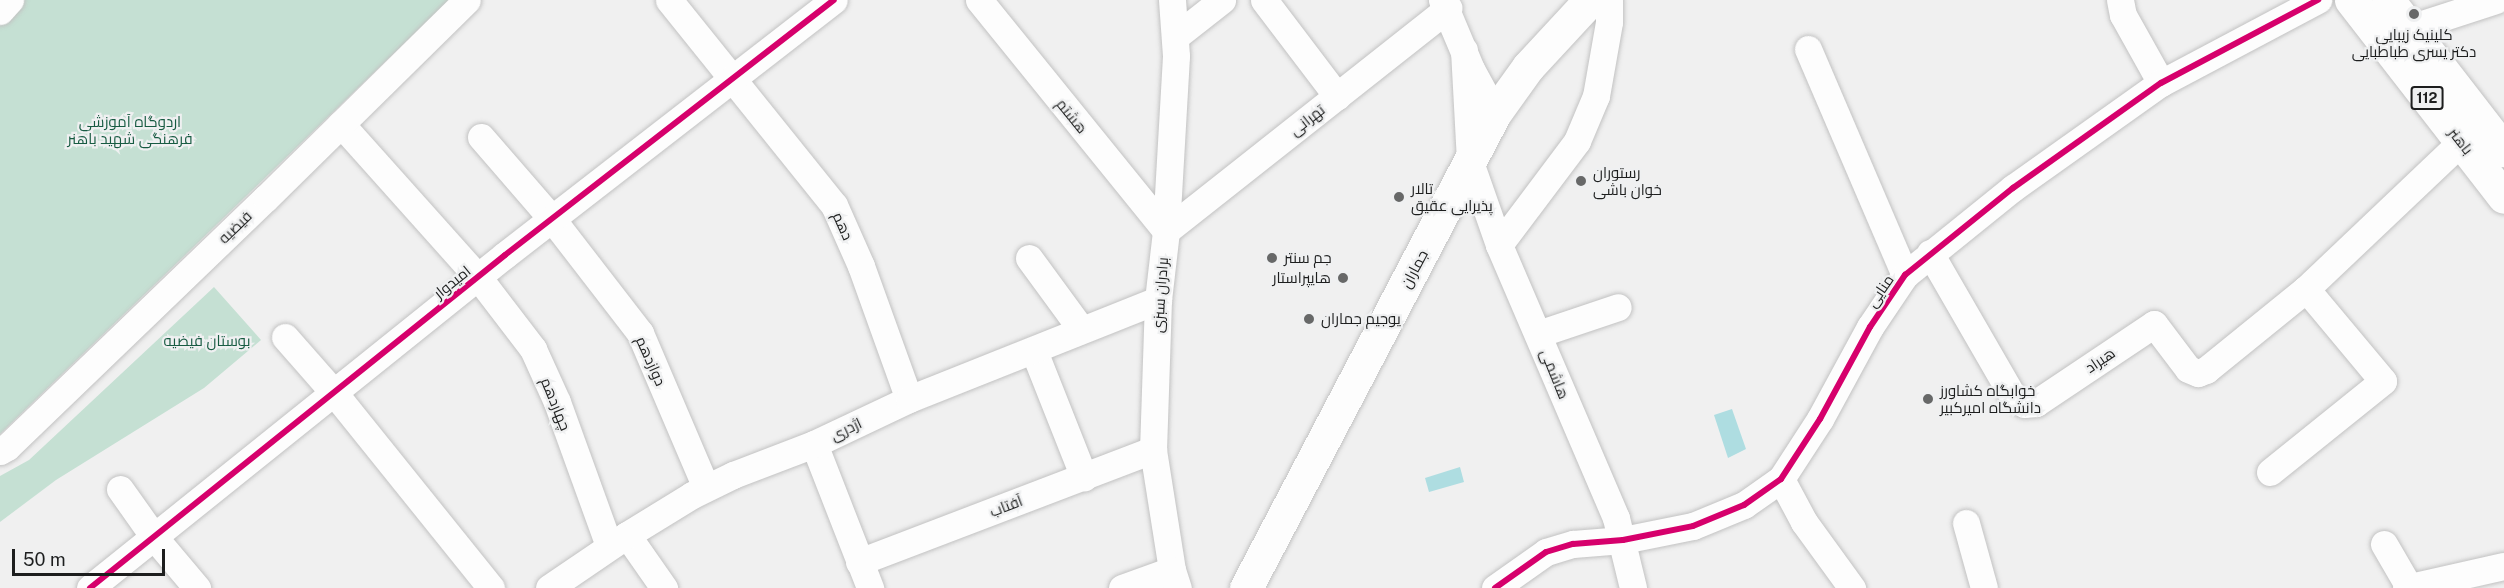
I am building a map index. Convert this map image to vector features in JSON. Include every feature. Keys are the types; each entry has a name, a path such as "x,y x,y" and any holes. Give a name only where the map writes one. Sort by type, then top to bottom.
{"main road":[{"name":"جماران","path":"1246,588 1494,113 1528,67 1590,0"},
{"name":"باهنر","path":"2351,0 2504,196"},
{"name":"باهنر","path":"2388,0 2504,150"}],"street":[{"path":"0,11 10,0"},
{"name":"فیضیه","path":"0,451 33,422 467,0"},
{"name":"دهم","path":"669,0 730,80 834,205 861,266 909,399"},
{"name":"امیدوار","path":"90,588 478,276 834,0"},
{"name":"هشتم","path":"979,0 1166,231"},
{"name":"برادران سبزی","path":"1172,0 1175,37 1166,231 1158,300 1153,450 1175,579"},
{"path":"1175,37 1222,0"},
{"path":"1264,0 1337,96"},
{"path":"1500,245 1577,141 1596,96 1610,22 1609,0"},
{"path":"2120,0 2123,15 2161,83"},
{"name":"منایی","path":"1495,588 1546,552 1573,544 1623,540 1693,526 1744,504 1781,479 1820,419 1870,327 1905,275 2013,188 2161,83 2318,0"},
{"path":"2410,28 2496,0"},
{"path":"1445,4 1494,113"},
{"name":"تهرانی","path":"1166,231 1337,96 1445,4"},
{"path":"1808,49 1905,275"},
{"name":"هاشمی","path":"1464,50 1470,162 1500,245 1623,540 1633,588"},
{"name":"چهاردهم","path":"341,123 478,276 532,349 618,541 664,588"},
{"name":"دوازدهم","path":"481,137 552,219 640,333 706,488"},
{"name":"هیراد","path":"1930,253 2013,397 2024,404 2036,403 2154,324 2188,369 2198,373 2206,370 2306,289 2462,142"},
{"path":"1029,258 1081,329"},
{"path":"2270,472 2383,381 2306,289"},
{"name":"اژدری","path":"549,588 618,541 706,488 733,475 814,444 909,399 1158,300"},
{"path":"1538,334 1618,307"},
{"path":"285,337 335,393 490,588"},
{"path":"1034,351 1084,477"},
{"path":"814,444 870,588"},
{"name":"آفتاب","path":"859,562 1153,450"},
{"path":"1781,479 1803,522 1852,588"},
{"path":"120,489 154,537 197,588"},
{"path":"1965,523 1984,588"},
{"path":"2384,544 2407,587 2504,566"},
{"path":"1122,588 1175,579"}],"green space":[{"name":"اردوگاه آموزشی فرهنگی شهید باهنر","path":"0,0 449,0 0,434"},
{"name":"بوستان فیضیه","path":"214,287 261,340 204,388 56,480 0,522 0,476 29,460"}],"water":[{"path":"1732,409 1746,449 1728,458 1714,415"},
{"path":"1460,467 1464,482 1429,492 1425,478"}],"cycle path":[{"path":"90,588 505,255 834,0"},
{"path":"1495,588 1546,552 1573,544 1623,540 1693,526 1744,505 1781,479 1820,419 1870,327 1905,275 2013,188 2161,83 2318,0"}],"place":[{"name":"کلینیک زیبایی دکتر یسری طباطبایی","path":"2414,14"},
{"name":"رستوران خوان باشی","path":"1581,181"},
{"name":"تالار پذیرایی عقیق","path":"1399,197"},
{"name":"جم سنتر","path":"1272,258"},
{"name":"هایپراستار","path":"1343,278"},
{"name":"یوجیم جماران","path":"1309,319"},
{"name":"خوابگاه کشاورز دانشگاه امیرکبیر","path":"1928,399"}]}
